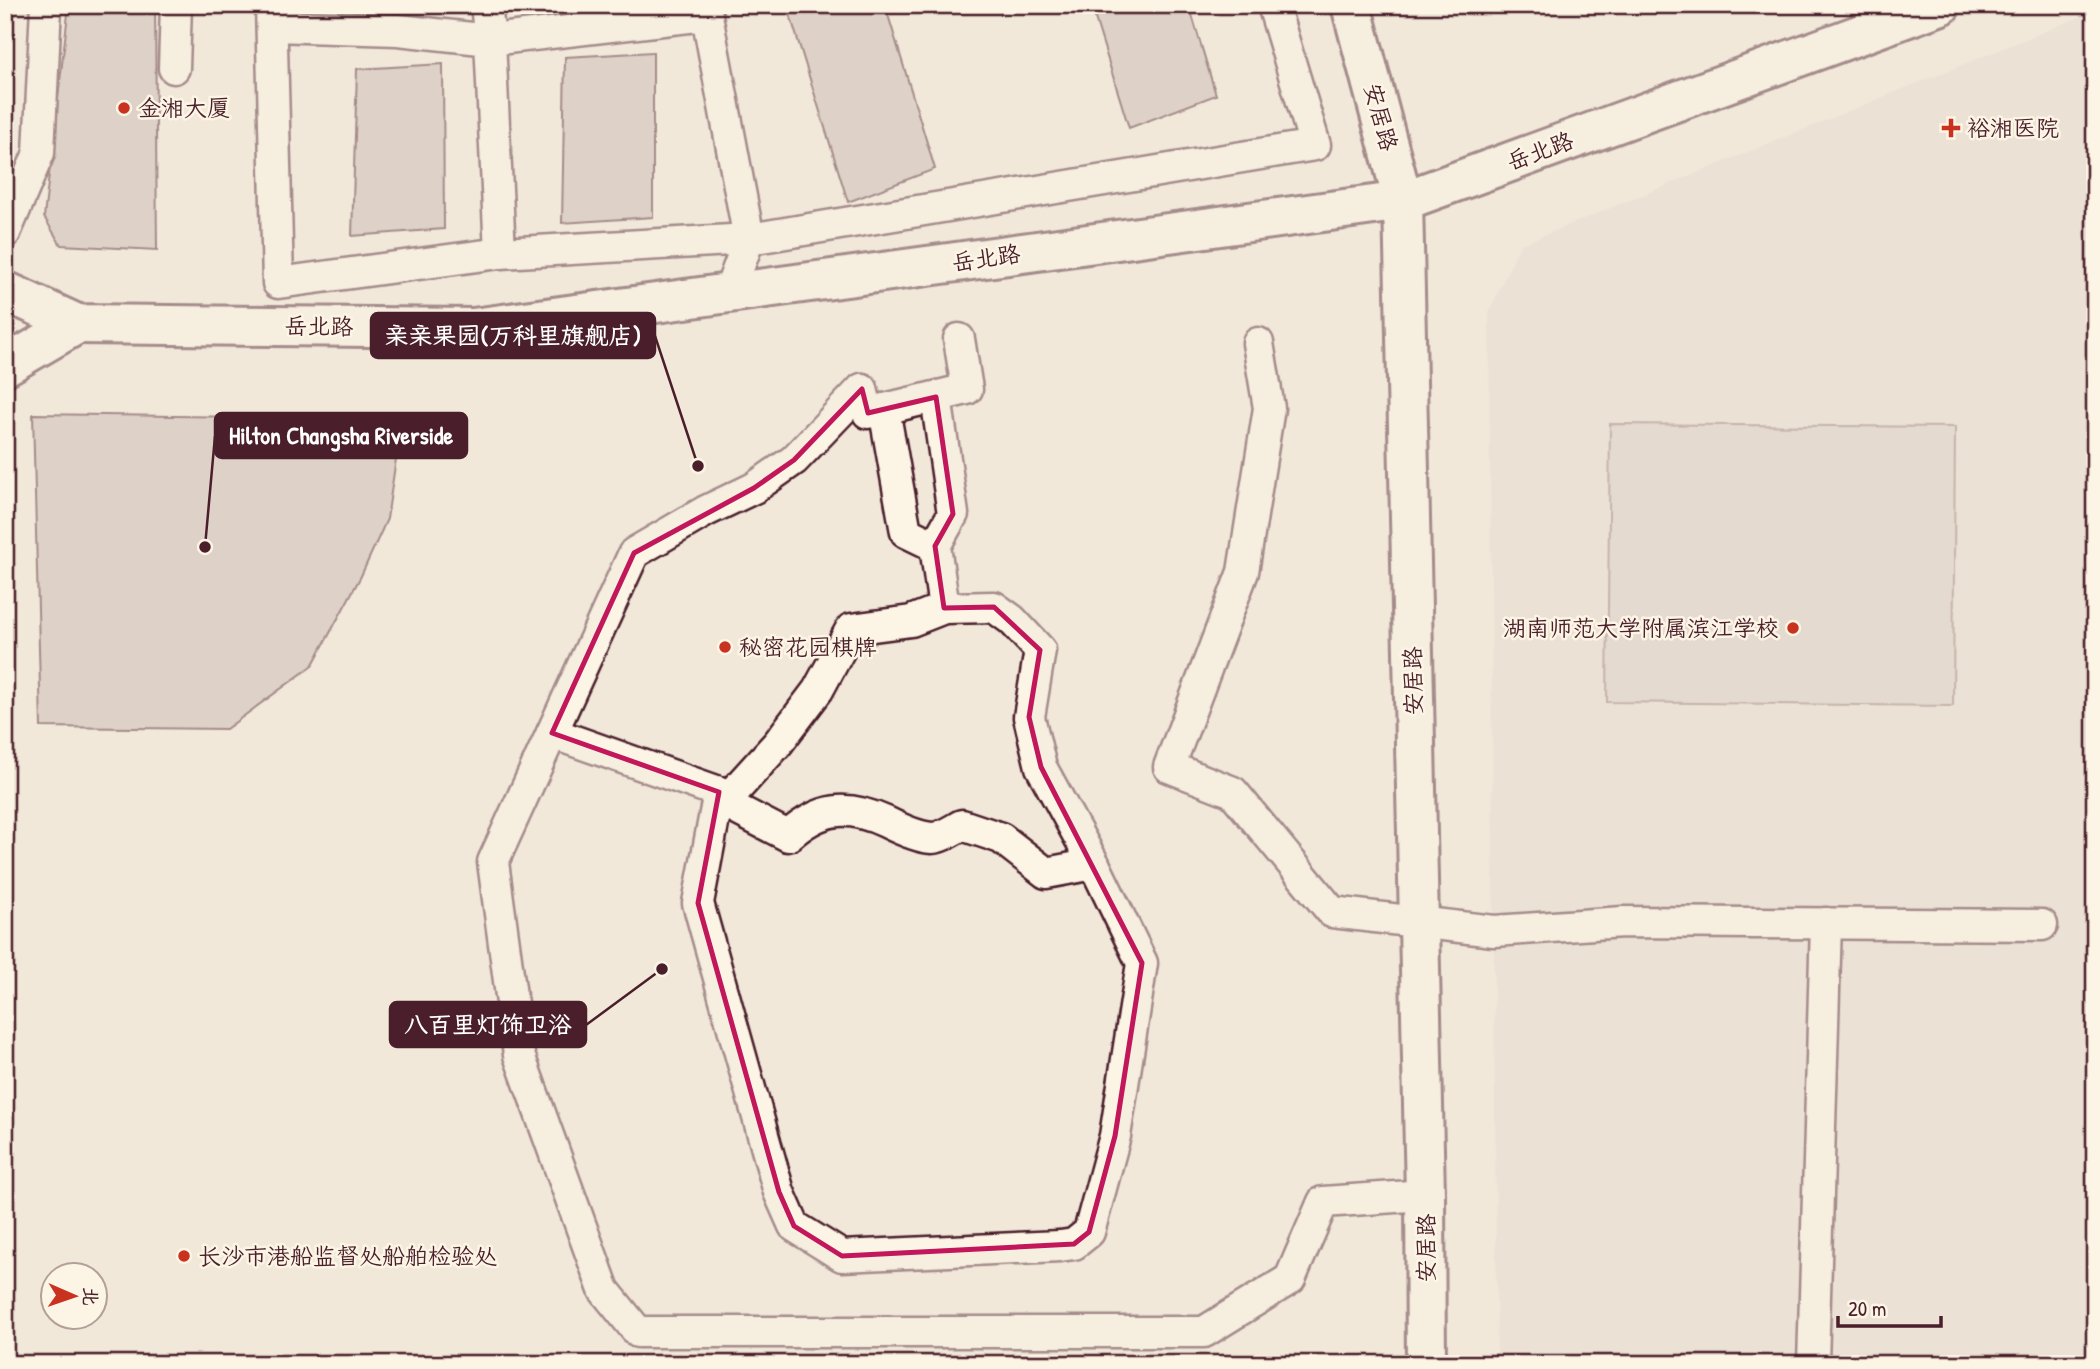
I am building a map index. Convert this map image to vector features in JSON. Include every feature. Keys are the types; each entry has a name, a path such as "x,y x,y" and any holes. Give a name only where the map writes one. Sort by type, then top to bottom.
{"street":[{"path":"5,233 39,153 46,5"},
{"path":"174,68 176,5"},
{"path":"486,5 500,253"},
{"path":"729,293 749,239 705,10 490,40 272,15 278,282 500,253 749,239 1315,145 1273,5"},
{"name":"安居路","path":"1351,5 1403,201 1425,1195 1426,1364"},
{"name":"岳北路","path":"5,291 77,324 472,328 1403,201 1941,5"},
{"path":"5,366 77,324"},
{"path":"959,339 967,389 868,413 862,389 794,460 775,474 634,553 493,862 519,1055 604,1290 638,1332 1204,1332 1290,1279 1324,1202 1425,1195"},
{"path":"1258,343 1269,408 1243,572 1169,768 1233,792 1332,912 1494,931 1622,922 2042,925"},
{"path":"936,397 953,514 936,546 944,608"},
{"path":"884,409 906,532 936,546"},
{"path":"552,733 719,792 730,796 778,743 818,690 851,629 911,621 944,608 994,607 1012,620 1040,650 1029,717 1041,767 1094,864 1142,963 1115,1136 1089,1232 1074,1244 1060,1246 842,1256 794,1226 779,1192 698,904 719,792"},
{"path":"719,792 736,809 788,836 807,820 842,809 872,816 904,830 934,838 962,825 1001,838 1046,873 1094,864"},
{"path":"1813,1364 1826,923"}],"highlighted area":[{"path":"862,389 868,413 936,397 953,514 935,546 944,608 994,607 1040,650 1029,717 1041,767 1142,963 1115,1136 1089,1232 1074,1244 842,1256 794,1226 779,1192 698,903 719,792 552,733 634,553 754,488 794,460"}],"shaded area":[{"name":"湖南师范大学附属滨江学校","path":"2095,11 2095,1364 1497,1364 1489,312 1520,245"},
{"path":"1610,424 1955,427 1953,706 1607,702"}],"building":[{"path":"69,5 155,5 157,250 61,245 44,217"},
{"path":"341,5 400,5 342,13"},
{"path":"787,5 885,5 935,169 848,202"},
{"path":"1091,5 1189,5 1216,95 1129,128"},
{"path":"653,52 653,217 562,223 565,57"},
{"path":"443,64 444,229 352,236 357,69"},
{"path":"33,414 402,419 387,519 361,576 312,666 226,729 41,727"}],"place":[{"name":"金湘大厦","path":"124,108"},
{"name":"裕湘医院","path":"1951,128"},
{"name":"亲亲果园(万科里旗舰店)","path":"698,466"},
{"name":"Hilton Changsha Riverside","path":"205,547"},
{"name":"湖南师范大学附属滨江学校","path":"1793,628"},
{"name":"秘密花园棋牌","path":"725,647"},
{"name":"八百里灯饰卫浴","path":"662,969"},
{"name":"长沙市港船监督处船舶检验处","path":"184,1256"}]}
